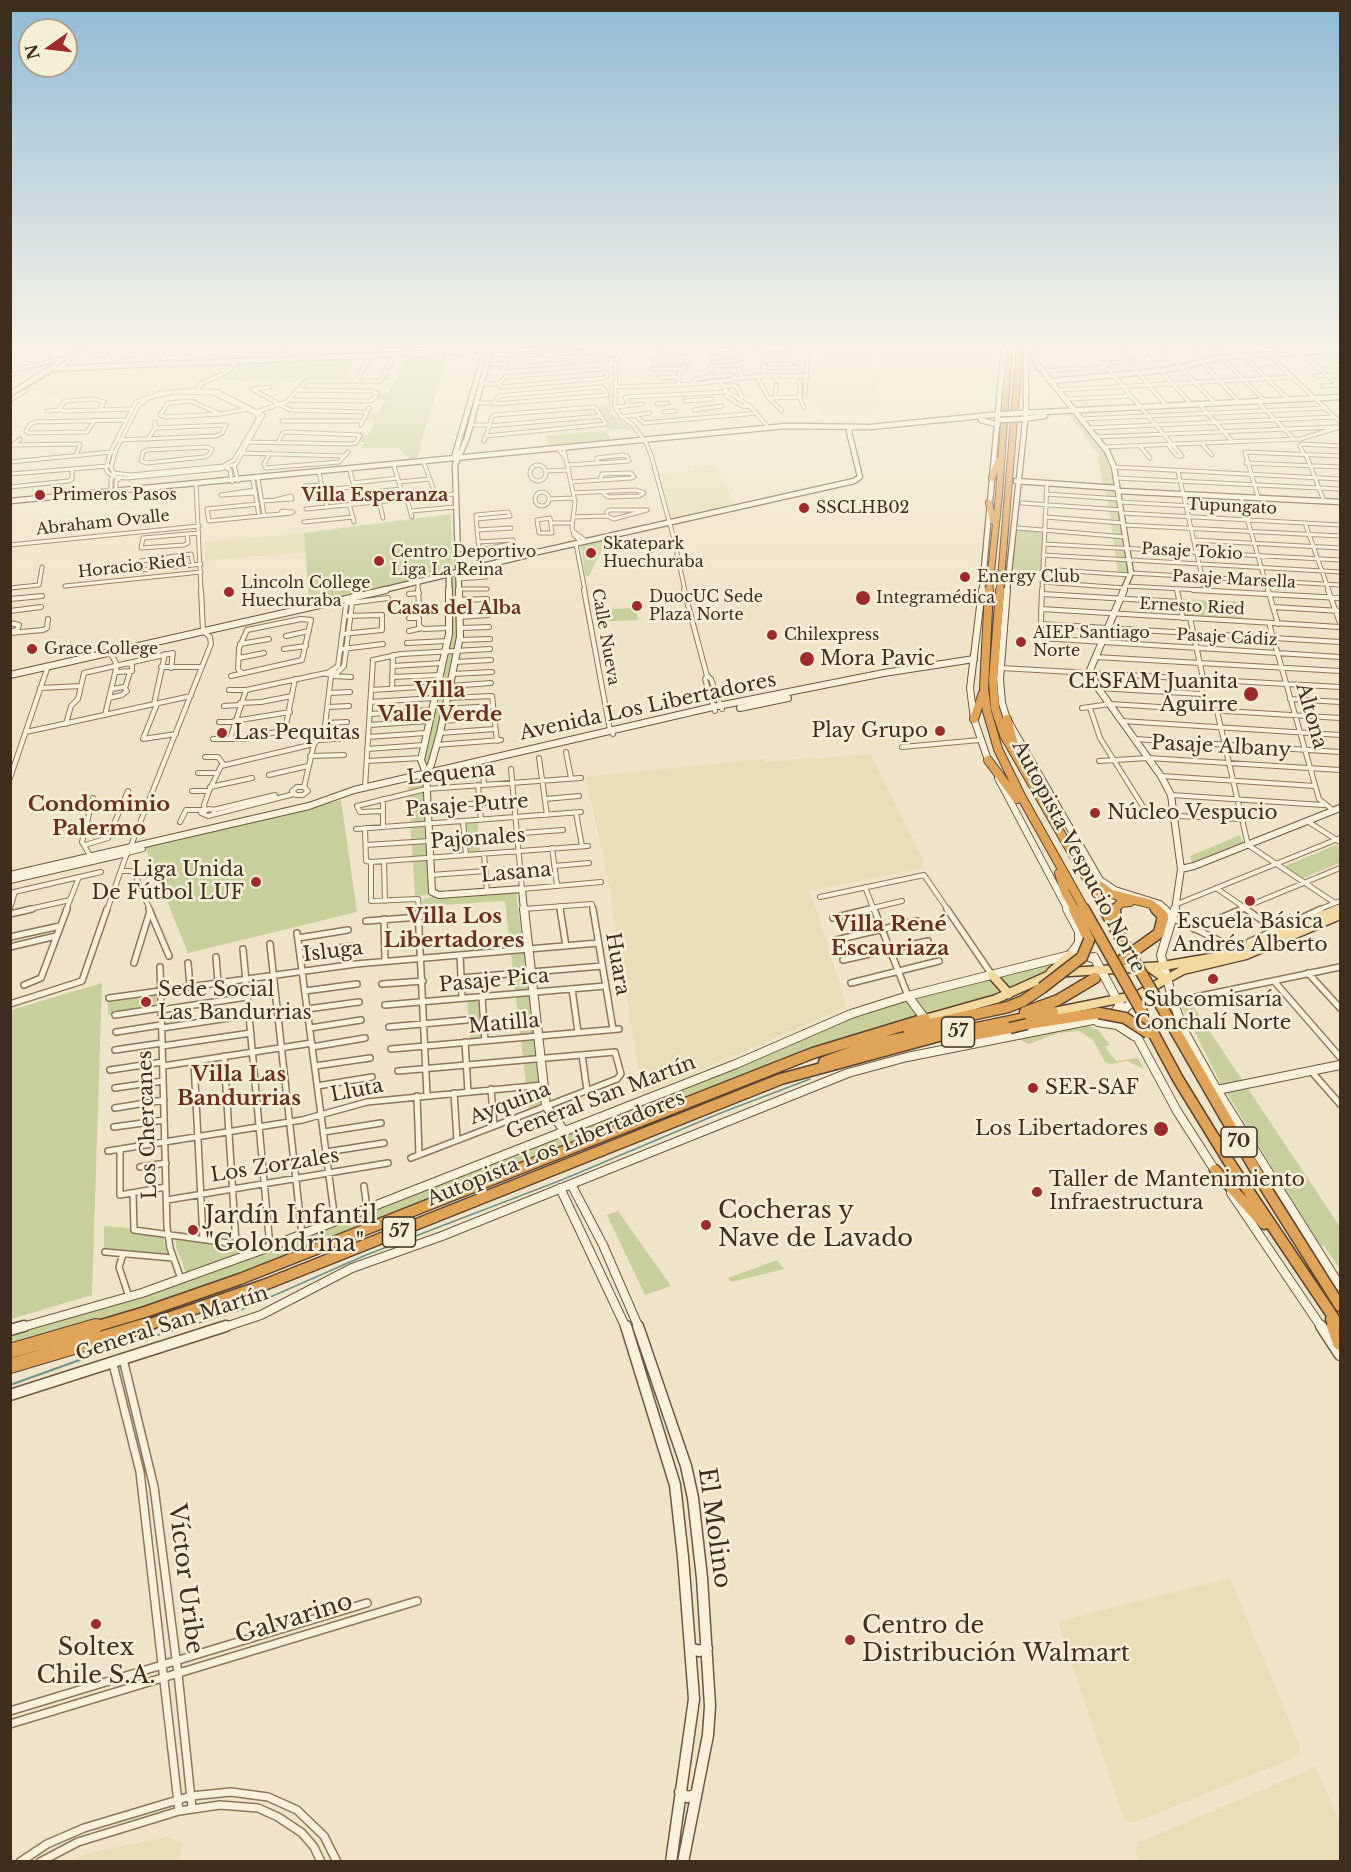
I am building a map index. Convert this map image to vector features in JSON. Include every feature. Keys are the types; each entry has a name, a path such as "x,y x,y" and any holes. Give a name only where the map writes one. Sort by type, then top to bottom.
{"highway":[{"name":"Autopista Vespucio Norte","path":"1002,433 984,687 988,718 998,749 1034,821 1218,1145 1341,1327"},
{"name":"Autopista Vespucio Norte","path":"1013,433 993,693 998,718 1079,866 1267,1190 1341,1306"},
{"path":"992,478 1001,450"},
{"path":"989,503 995,530"},
{"path":"1005,524 1010,553"},
{"path":"974,720 984,687"},
{"path":"1007,719 1016,752"},
{"path":"988,760 1034,821"},
{"path":"807,1056 1019,1003 1082,957 1089,940 1065,892 1054,856"},
{"path":"1079,866 1107,892 1148,903 1162,913 1164,921 1159,933 1122,958 1151,934 1157,925 1158,915 1152,908 1142,904 1128,902 1118,904 1113,912 1119,936"},
{"path":"864,1040 1027,1008 1055,997 1096,974"},
{"path":"781,1079 873,1044 1038,1008 1064,997 1096,974"},
{"name":"Autopista Los Libertadores","path":"10,1366 152,1324 264,1285 781,1079 959,1031 1053,1012"},
{"path":"865,1056 1010,1032 1028,1024 1099,1013 1125,1018 1148,1033 1162,1049"},
{"path":"807,1056 860,1037 925,1019"},
{"name":"Autopista Los Libertadores","path":"10,1351 136,1314 240,1280 807,1056"},
{"path":"1215,1170 1283,1244"},
{"path":"1324,1303 1341,1343"}],"main road":[{"path":"1050,974 1096,974 1206,959 1240,950 1339,904"},
{"path":"1010,1032 1053,1012 1120,1005 1187,969 1253,952 1341,915"},
{"path":"925,1019 1010,994 1050,974 1070,955"},
{"path":"1149,967 1167,980"},
{"path":"992,975 1010,994"}],"street":[{"path":"24,436 28,433"},
{"path":"119,433 106,466 107,472 118,476 178,472 228,465 249,433"},
{"path":"118,476 112,470 112,465 122,433"},
{"path":"148,440 152,433"},
{"path":"115,440 220,436 222,433"},
{"path":"235,480 234,465 255,433"},
{"path":"278,442 283,433"},
{"path":"244,442 352,444 357,442 360,435 358,433"},
{"path":"426,775 443,721 459,640 455,494 457,459 463,433"},
{"path":"457,459 468,433"},
{"path":"484,441 485,436 515,433"},
{"path":"639,433 644,441 672,530 706,676 705,680 717,708"},
{"path":"10,502 717,433"},
{"path":"255,479 726,433"},
{"path":"458,576 581,542 856,481 860,477 853,433"},
{"path":"998,433 970,695 974,720 988,760 1095,959 1096,974 1120,1005 1177,1110 1215,1170 1341,1355"},
{"path":"1022,433 1000,687 1007,719 1100,880 1119,892 1160,904 1177,904 1339,840"},
{"path":"1092,433 1104,447 1114,467 1131,574 1093,657 1090,672 1098,688 1161,776 1171,795 1181,869 1177,904 1161,952 1174,1005 1184,1031 1218,1090 1341,1286"},
{"path":"1095,437 1182,433"},
{"path":"1225,433 1233,442"},
{"path":"1288,433 1294,439"},
{"path":"1104,447 1294,439 1318,433"},
{"path":"508,434 512,440"},
{"path":"1162,434 1171,444"},
{"path":"461,438 467,438"},
{"path":"12,445 20,439"},
{"path":"12,445 82,443 76,456"},
{"path":"1202,443 1212,455"},
{"path":"270,453 264,464 267,469 339,462 343,460 352,444"},
{"path":"1324,501 1301,445 1341,446"},
{"path":"1140,446 1150,458"},
{"path":"212,448 206,457 177,460 146,463 141,461 147,450 212,448"},
{"path":"562,450 568,465 573,496 573,531 581,542"},
{"path":"10,462 115,452"},
{"path":"1258,497 1246,463 1245,452 1341,456"},
{"path":"238,453 344,456"},
{"path":"568,465 628,461 627,456 623,455 597,458 597,463"},
{"path":"177,460 178,472"},
{"path":"424,463 436,496"},
{"path":"1246,463 1341,467"},
{"path":"10,474 112,465"},
{"path":"228,465 235,480"},
{"path":"178,472 234,465"},
{"path":"543,465 545,471 545,480 532,479 531,466 543,465"},
{"path":"394,466 412,516"},
{"path":"1114,467 1341,479"},
{"path":"72,469 72,479"},
{"path":"350,469 359,503"},
{"path":"545,471 569,470"},
{"path":"1178,471 1204,590"},
{"path":"320,473 327,507"},
{"path":"571,482 631,478 634,477 632,473 602,474 600,480"},
{"path":"113,492 118,476"},
{"path":"113,492 118,476"},
{"path":"1116,478 1341,489"},
{"path":"10,487 72,479 77,481"},
{"path":"255,479 261,515"},
{"path":"305,486 323,487 430,479"},
{"path":"1016,481 1183,494 1341,502"},
{"path":"1040,649 1047,483"},
{"path":"10,1004 82,981 129,850 212,642 204,629 196,484"},
{"path":"356,494 401,489"},
{"path":"549,499 603,492 638,490 644,494 608,497 604,496 603,492"},
{"path":"257,492 221,495 257,492"},
{"path":"306,509 455,494"},
{"path":"547,494 549,499 548,504 538,505 535,503 534,496 547,494"},
{"path":"1046,494 1245,509"},
{"path":"307,497 324,495"},
{"path":"1241,497 1278,624"},
{"path":"275,500 207,509 208,520 280,514"},
{"path":"379,501 383,518"},
{"name":"Tupungato","path":"1022,503 1188,517 1341,525"},
{"path":"349,504 354,522"},
{"path":"411,511 455,507"},
{"path":"573,517 607,516 615,519 647,510 609,510 607,516"},
{"path":"508,512 510,516 476,515 508,512"},
{"path":"476,515 479,550"},
{"path":"304,522 353,517"},
{"path":"1045,517 1124,524 1341,536"},
{"path":"550,518 552,523 552,533 539,533 538,519 550,518"},
{"path":"317,521 318,527"},
{"path":"552,523 572,522"},
{"path":"1305,523 1338,611 1341,625"},
{"path":"657,525 672,530"},
{"name":"Abraham Ovalle","path":"10,544 199,526"},
{"path":"477,530 511,528"},
{"path":"1018,528 1126,537"},
{"path":"187,534 188,543 184,545 141,548 143,538 187,534 198,534"},
{"path":"457,552 510,544 513,535"},
{"path":"478,542 513,540"},
{"path":"1193,540 1341,548"},
{"name":"Calle Nueva","path":"581,542 612,732"},
{"path":"1044,544 1341,560"},
{"path":"193,565 192,555 188,554 141,561 143,570 193,565 201,564"},
{"name":"Pasaje Tokio","path":"1043,555 1341,572"},
{"path":"10,588 39,585 42,567"},
{"path":"1043,568 1341,585"},
{"name":"Horacio Ried","path":"65,585 201,572"},
{"path":"414,776 421,759 447,641 450,617 449,574"},
{"path":"350,600 449,574 486,578"},
{"path":"409,606 419,605 418,581"},
{"name":"Pasaje Marsella","path":"1042,582 1341,598"},
{"path":"458,589 486,589"},
{"path":"1177,589 1183,618"},
{"path":"409,594 420,593"},
{"path":"1042,594 1180,602"},
{"path":"10,599 42,596"},
{"path":"10,675 46,669 295,606 388,598"},
{"path":"458,600 487,599"},
{"path":"334,674 344,666 345,634 350,600"},
{"path":"233,622 314,605"},
{"path":"10,611 41,607"},
{"path":"1274,607 1338,611"},
{"name":"Ernesto Ried","path":"1041,609 1278,624 1341,625"},
{"path":"345,634 382,630 382,615 347,616"},
{"path":"450,617 488,615"},
{"path":"231,676 303,659 311,620 305,618 253,627 243,633 238,669 241,672"},
{"path":"409,618 419,618 419,626 422,628"},
{"path":"1190,618 1203,678 1200,681 1206,710"},
{"path":"10,633 43,630 47,628 48,619"},
{"path":"249,620 253,627"},
{"path":"10,623 19,625 17,630 10,633"},
{"name":"Altona","path":"1269,623 1319,799 1326,805 1337,809"},
{"path":"1041,624 1341,642"},
{"path":"460,628 489,627"},
{"path":"409,631 422,628 449,628"},
{"path":"286,636 309,631"},
{"path":"320,740 326,723 334,674 345,634"},
{"name":"Pasaje Cádiz","path":"1041,638 1341,657"},
{"path":"240,644 268,639"},
{"path":"459,640 490,639"},
{"path":"407,643 447,641"},
{"path":"340,650 383,644"},
{"path":"284,650 306,646"},
{"path":"365,787 374,659 393,655 490,649"},
{"path":"109,698 125,694 131,674 129,672 132,666 126,663 117,650"},
{"path":"66,724 70,707 78,699 82,675 174,653 178,650"},
{"path":"105,715 113,676 117,672 117,665 110,652"},
{"path":"171,668 174,653"},
{"path":"239,658 264,653"},
{"path":"165,654 155,704 143,739 176,734"},
{"path":"392,689 393,655"},
{"path":"1093,657 1341,671"},
{"path":"455,662 491,660"},
{"name":"Avenida Los Libertadores","path":"10,880 26,874 426,775 717,708 757,705 879,678 974,661"},
{"path":"393,666 442,663"},
{"path":"161,667 202,667"},
{"path":"1001,668 1341,687"},
{"path":"10,778 46,669"},
{"path":"117,672 129,672"},
{"path":"452,674 492,672"},
{"path":"229,690 246,690 326,674 351,677"},
{"path":"392,677 440,675"},
{"path":"213,739 249,739 286,729 295,679"},
{"path":"450,686 491,683"},
{"path":"40,688 81,686"},
{"path":"371,690 437,686"},
{"path":"112,688 125,688"},
{"path":"1098,688 1202,694"},
{"path":"230,739 246,690"},
{"path":"330,693 350,692"},
{"path":"436,745 499,741 490,695 447,698"},
{"path":"26,732 191,696"},
{"path":"224,706 266,702 292,696"},
{"path":"370,702 434,698"},
{"path":"1290,699 1341,702"},
{"path":"1082,708 1110,704 1341,718"},
{"path":"328,708 349,706"},
{"path":"445,709 493,706"},
{"path":"1090,708 1100,738 1147,813"},
{"path":"369,714 432,710"},
{"path":"1217,711 1248,845 1339,904"},
{"path":"219,722 257,719 290,712"},
{"path":"443,721 494,717"},
{"path":"326,723 347,722"},
{"path":"369,725 429,722"},
{"path":"1122,722 1341,735"},
{"path":"440,733 495,729"},
{"path":"368,737 426,733"},
{"path":"205,810 204,805 209,789 216,773 224,765 314,744 320,740 346,738"},
{"path":"1135,739 1341,752"},
{"path":"902,747 981,740"},
{"path":"465,743 466,751"},
{"path":"304,787 314,744"},
{"path":"367,749 424,745"},
{"path":"566,752 571,778"},
{"path":"310,756 344,755"},
{"path":"205,756 218,757 224,765"},
{"path":"539,758 547,815"},
{"name":"Pasaje Albany","path":"1099,761 1148,758 1341,770"},
{"path":"421,759 426,775 431,875 485,871"},
{"path":"367,761 421,759"},
{"path":"389,760 389,768"},
{"path":"269,775 308,766"},
{"path":"511,769 523,909 546,1106 565,1132"},
{"path":"481,820 483,771"},
{"path":"198,774 216,773"},
{"name":"Avenida Los Libertadores","path":"332,798 365,787 426,775"},
{"path":"1161,776 1315,786"},
{"name":"Lequena","path":"383,811 360,812 357,806 426,789 581,777"},
{"path":"192,791 252,778"},
{"path":"180,822 187,809 213,812 293,793 305,794 309,790 304,787 297,788 293,793"},
{"path":"85,845 108,838 128,791"},
{"path":"1171,795 1326,805"},
{"path":"545,799 579,796"},
{"path":"92,859 82,842 93,798"},
{"path":"383,799 383,827"},
{"path":"427,807 512,801"},
{"path":"1181,869 1337,809"},
{"name":"Pasaje Putre","path":"356,829 578,812 585,846"},
{"path":"1136,814 1174,814 1241,819"},
{"path":"463,821 466,855"},
{"path":"1307,821 1339,840"},
{"path":"365,828 366,861 371,862 372,901 418,899 427,1095"},
{"path":"482,836 563,830"},
{"path":"366,845 429,841"},
{"name":"Pajonales","path":"371,862 585,846"},
{"path":"552,848 557,885"},
{"name":"Avenida Los Libertadores","path":"129,850 143,849"},
{"path":"484,854 487,892"},
{"path":"384,861 385,901"},
{"path":"554,866 589,863"},
{"path":"1194,929 1341,868"},
{"path":"121,871 131,871 135,874 169,956"},
{"path":"10,908 13,892 101,872"},
{"name":"Avenida Los Libertadores","path":"10,875 26,874"},
{"path":"820,897 922,874 927,877 992,975"},
{"name":"Lasana","path":"431,875 434,894 487,892 601,882"},
{"path":"24,985 41,978 79,877"},
{"path":"865,887 908,996 925,1019"},
{"path":"1216,888 1274,929"},
{"path":"10,914 70,900"},
{"path":"833,918 902,901"},
{"name":"Huara","path":"560,906 591,904 605,986 616,1029"},
{"path":"1160,904 1172,918 1240,950 1274,929 1339,904"},
{"path":"523,909 560,906 566,946"},
{"path":"135,963 150,911"},
{"path":"366,921 420,917"},
{"path":"384,919 385,961"},
{"path":"836,940 917,921"},
{"path":"10,937 60,926"},
{"path":"335,1221 297,935 348,930"},
{"path":"1070,955 1079,943 1079,931"},
{"path":"10,947 56,936"},
{"path":"843,960 928,941"},
{"name":"Isluga","path":"109,998 273,974 385,961 598,943"},
{"path":"270,945 302,1234"},
{"path":"300,953 353,946"},
{"path":"133,1193 134,1230 269,1247 243,949"},
{"path":"460,955 462,998"},
{"name":"General San Martín","path":"10,1330 129,1297 269,1247 736,1064 851,1014 908,996 1070,955 1084,955 1095,959"},
{"path":"216,957 218,982"},
{"path":"851,983 939,961"},
{"path":"188,963 190,986"},
{"path":"461,978 602,966"},
{"name":"Los Chercanes","path":"160,967 168,1234 173,1258 181,1279"},
{"path":"1191,998 1340,967"},
{"path":"1308,973 1341,1008"},
{"path":"382,984 423,981"},
{"path":"1274,981 1341,1057"},
{"path":"305,992 357,984"},
{"name":"Pasaje Pica","path":"385,1005 605,986"},
{"path":"572,989 578,1032"},
{"path":"115,1015 248,997"},
{"path":"482,997 485,1041"},
{"name":"General San Martín","path":"10,1395 261,1315 352,1268 442,1236 848,1073 1010,1032 1108,1017 1120,1005 1162,1000 1174,1005"},
{"path":"307,1009 359,1002"},
{"path":"116,1032 249,1015"},
{"path":"310,1028 362,1020"},
{"path":"389,1027 466,1020"},
{"name":"General San Martín","path":"1087,1022 1117,1025 1138,1039"},
{"name":"Matilla","path":"391,1049 616,1029"},
{"path":"115,1050 251,1033"},
{"path":"110,1070 365,1038"},
{"path":"465,1042 468,1092"},
{"name":"Ayquina","path":"411,1158 620,1077 616,1053 582,1055"},
{"path":"398,1071 582,1055 587,1090"},
{"path":"224,1056 236,1243"},
{"path":"315,1066 370,1058"},
{"path":"194,1061 203,1239"},
{"path":"1218,1090 1341,1065"},
{"path":"1311,1071 1339,1102"},
{"path":"317,1086 372,1077"},
{"path":"114,1088 163,1081"},
{"name":"Lluta","path":"108,1151 290,1122 357,1104 417,1096 543,1085"},
{"path":"491,1089 494,1126"},
{"path":"453,1093 457,1140"},
{"path":"417,1096 419,1155"},
{"path":"115,1108 164,1100"},
{"path":"114,1127 164,1120"},
{"path":"324,1132 381,1123"},
{"path":"326,1152 384,1143"},
{"path":"120,1149 120,1195 166,1187"},
{"path":"140,1167 166,1163"},
{"name":"Los Zorzales","path":"167,1200 388,1163"},
{"name":"El Molino","path":"571,1184 593,1224 635,1317 691,1487 707,1648 709,1721 683,1862"},
{"path":"364,1185 368,1209"},
{"name":"El Molino","path":"560,1188 623,1317 675,1487 684,1557 693,1712 671,1862"},
{"path":"579,1225 585,1222 593,1224"},
{"path":"105,1252 173,1258"},
{"path":"123,1254 119,1267 129,1297"},
{"name":"Víctor Uribe","path":"123,1359 154,1487 178,1674 192,1808"},
{"name":"Víctor Uribe","path":"112,1362 138,1458 179,1811"},
{"path":"675,1487 682,1484 691,1487"},
{"path":"142,1489 154,1487"},
{"name":"Galvarino","path":"10,1724 417,1601"},
{"name":"Galvarino","path":"10,1711 367,1603"},
{"path":"326,1616 328,1629"},
{"path":"690,1648 699,1651 707,1648"},
{"path":"20,1862 70,1833 191,1796 219,1792 244,1792 279,1801 297,1810 317,1828 330,1845 337,1862"},
{"path":"680,1792 687,1797 696,1796"},
{"path":"40,1862 78,1842 179,1811 235,1805 270,1812 302,1833 314,1847 321,1862"}],"shaded area":[{"path":"714,465 736,506 672,519 660,474 695,471 694,467"},
{"path":"303,533 305,552 206,561 204,542"},
{"path":"871,754 921,855 923,868 810,891 847,1007 642,1095 609,885 586,777 762,759 764,762"},
{"path":"1230,1578 1300,1746 1299,1753 1291,1759 1138,1821 1128,1822 1124,1819 1060,1629 1060,1621"},
{"path":"1316,1767 1340,1824 1340,1861 1139,1861 1135,1851 1138,1843"},
{"path":"167,1837 183,1843 182,1855 177,1861 70,1861 92,1852"}],"green space":[{"path":"424,433 416,461 411,461 399,448 361,448 364,442 358,442 361,435"},
{"path":"609,433 610,442 550,448 545,436"},
{"path":"1083,433 1088,433 1105,455 1115,486 1103,485 1098,457 1100,456"},
{"path":"1106,489 1115,489 1128,573 1118,573"},
{"name":"Centro Deportivo Liga La Reina","path":"451,514 453,570 315,603 309,597 304,533"},
{"path":"1017,530 1044,532 1041,571 1013,569"},
{"path":"607,540 589,576 585,576 581,546 579,546"},
{"path":"458,575 459,636 430,765 427,768 424,765 424,759 443,673 450,577"},
{"path":"1183,599 1239,602 1243,619 1187,616"},
{"path":"636,608 638,620 596,622 594,610"},
{"path":"423,781 430,895 415,896 408,784"},
{"name":"Liga Unida De Fútbol LUF","path":"341,800 357,912 188,953 145,847"},
{"path":"478,821 480,852 469,853 465,823"},
{"path":"1240,835 1243,842 1192,863 1190,856"},
{"path":"1336,845 1340,848 1340,863 1303,878 1285,866"},
{"path":"516,892 523,947 510,947 505,901 423,906 422,900 431,897"},
{"path":"525,953 541,1106 529,1111 511,954"},
{"path":"1059,961 1047,973 996,996 817,1048 189,1294 11,1347 11,1332 274,1249 648,1103 853,1016 899,1001"},
{"path":"102,983 92,1295 11,1319 11,1010"},
{"path":"156,995 157,1006 153,1008 108,1015 108,1000"},
{"path":"481,998 485,1039 470,1040 467,999"},
{"path":"1180,1003 1191,1003 1340,1227 1340,1269 1325,1247 1320,1245 1220,1082"},
{"path":"1088,1026 1098,1030 1110,1045 1105,1047 1116,1061 1138,1058 1144,1069 1127,1061 1110,1064 1105,1062 1093,1040 1079,1031 1059,1033 1029,1044 1018,1039"},
{"path":"618,1211 671,1286 645,1295 607,1215"},
{"path":"104,1226 129,1228 134,1232 163,1236 167,1255 104,1250"},
{"path":"175,1236 257,1249 186,1273 176,1247"},
{"path":"777,1260 784,1269 731,1282 728,1278"}],"waterway":[{"path":"182,1328 243,1309 366,1255 564,1179 718,1114 810,1079"},
{"path":"10,1385 102,1352 187,1326"}],"place":[{"name":"Primeros Pasos","path":"40,495"},
{"name":"SSCLHB02","path":"804,508"},
{"name":"Skatepark Huechuraba","path":"591,553"},
{"name":"Centro Deportivo Liga La Reina","path":"379,561"},
{"name":"Energy Club","path":"965,577"},
{"name":"Lincoln College Huechuraba","path":"229,592"},
{"name":"Integramédica","path":"863,598"},
{"name":"DuocUC Sede Plaza Norte","path":"637,606"},
{"name":"Chilexpress","path":"772,635"},
{"name":"AIEP Santiago Norte","path":"1021,642"},
{"name":"Grace College","path":"32,649"},
{"name":"Mora Pavic","path":"807,659"},
{"name":"CESFAM Juanita Aguirre","path":"1251,694"},
{"name":"Play Grupo","path":"940,731"},
{"name":"Las Pequitas","path":"222,733"},
{"name":"Núcleo Vespucio","path":"1095,813"},
{"name":"Liga Unida De Fútbol LUF","path":"256,882"},
{"name":"Escuela Básica Andrés Alberto","path":"1250,901"},
{"name":"Subcomisaría Conchalí Norte","path":"1213,979"},
{"name":"Sede Social Las Bandurrias","path":"146,1002"},
{"name":"SER-SAF","path":"1033,1088"},
{"name":"Los Libertadores","path":"1161,1129"},
{"name":"Taller de Mantenimiento Infraestructura","path":"1037,1192"},
{"name":"Cocheras y Nave de Lavado","path":"706,1225"},
{"name":"Jardín Infantil \"Golondrina\"","path":"193,1230"},
{"name":"Soltex Chile S.A.","path":"96,1624"},
{"name":"Centro de Distribución Walmart","path":"850,1640"}],"district":[{"name":"Villa Esperanza","path":"375,496"},
{"name":"Casas del Alba","path":"454,609"},
{"name":"Villa Valle Verde","path":"440,703"},
{"name":"Condominio Palermo","path":"99,817"},
{"name":"Villa Los Libertadores","path":"454,929"},
{"name":"Villa René Escauriaza","path":"890,937"},
{"name":"Villa Las Bandurrias","path":"239,1087"}]}
